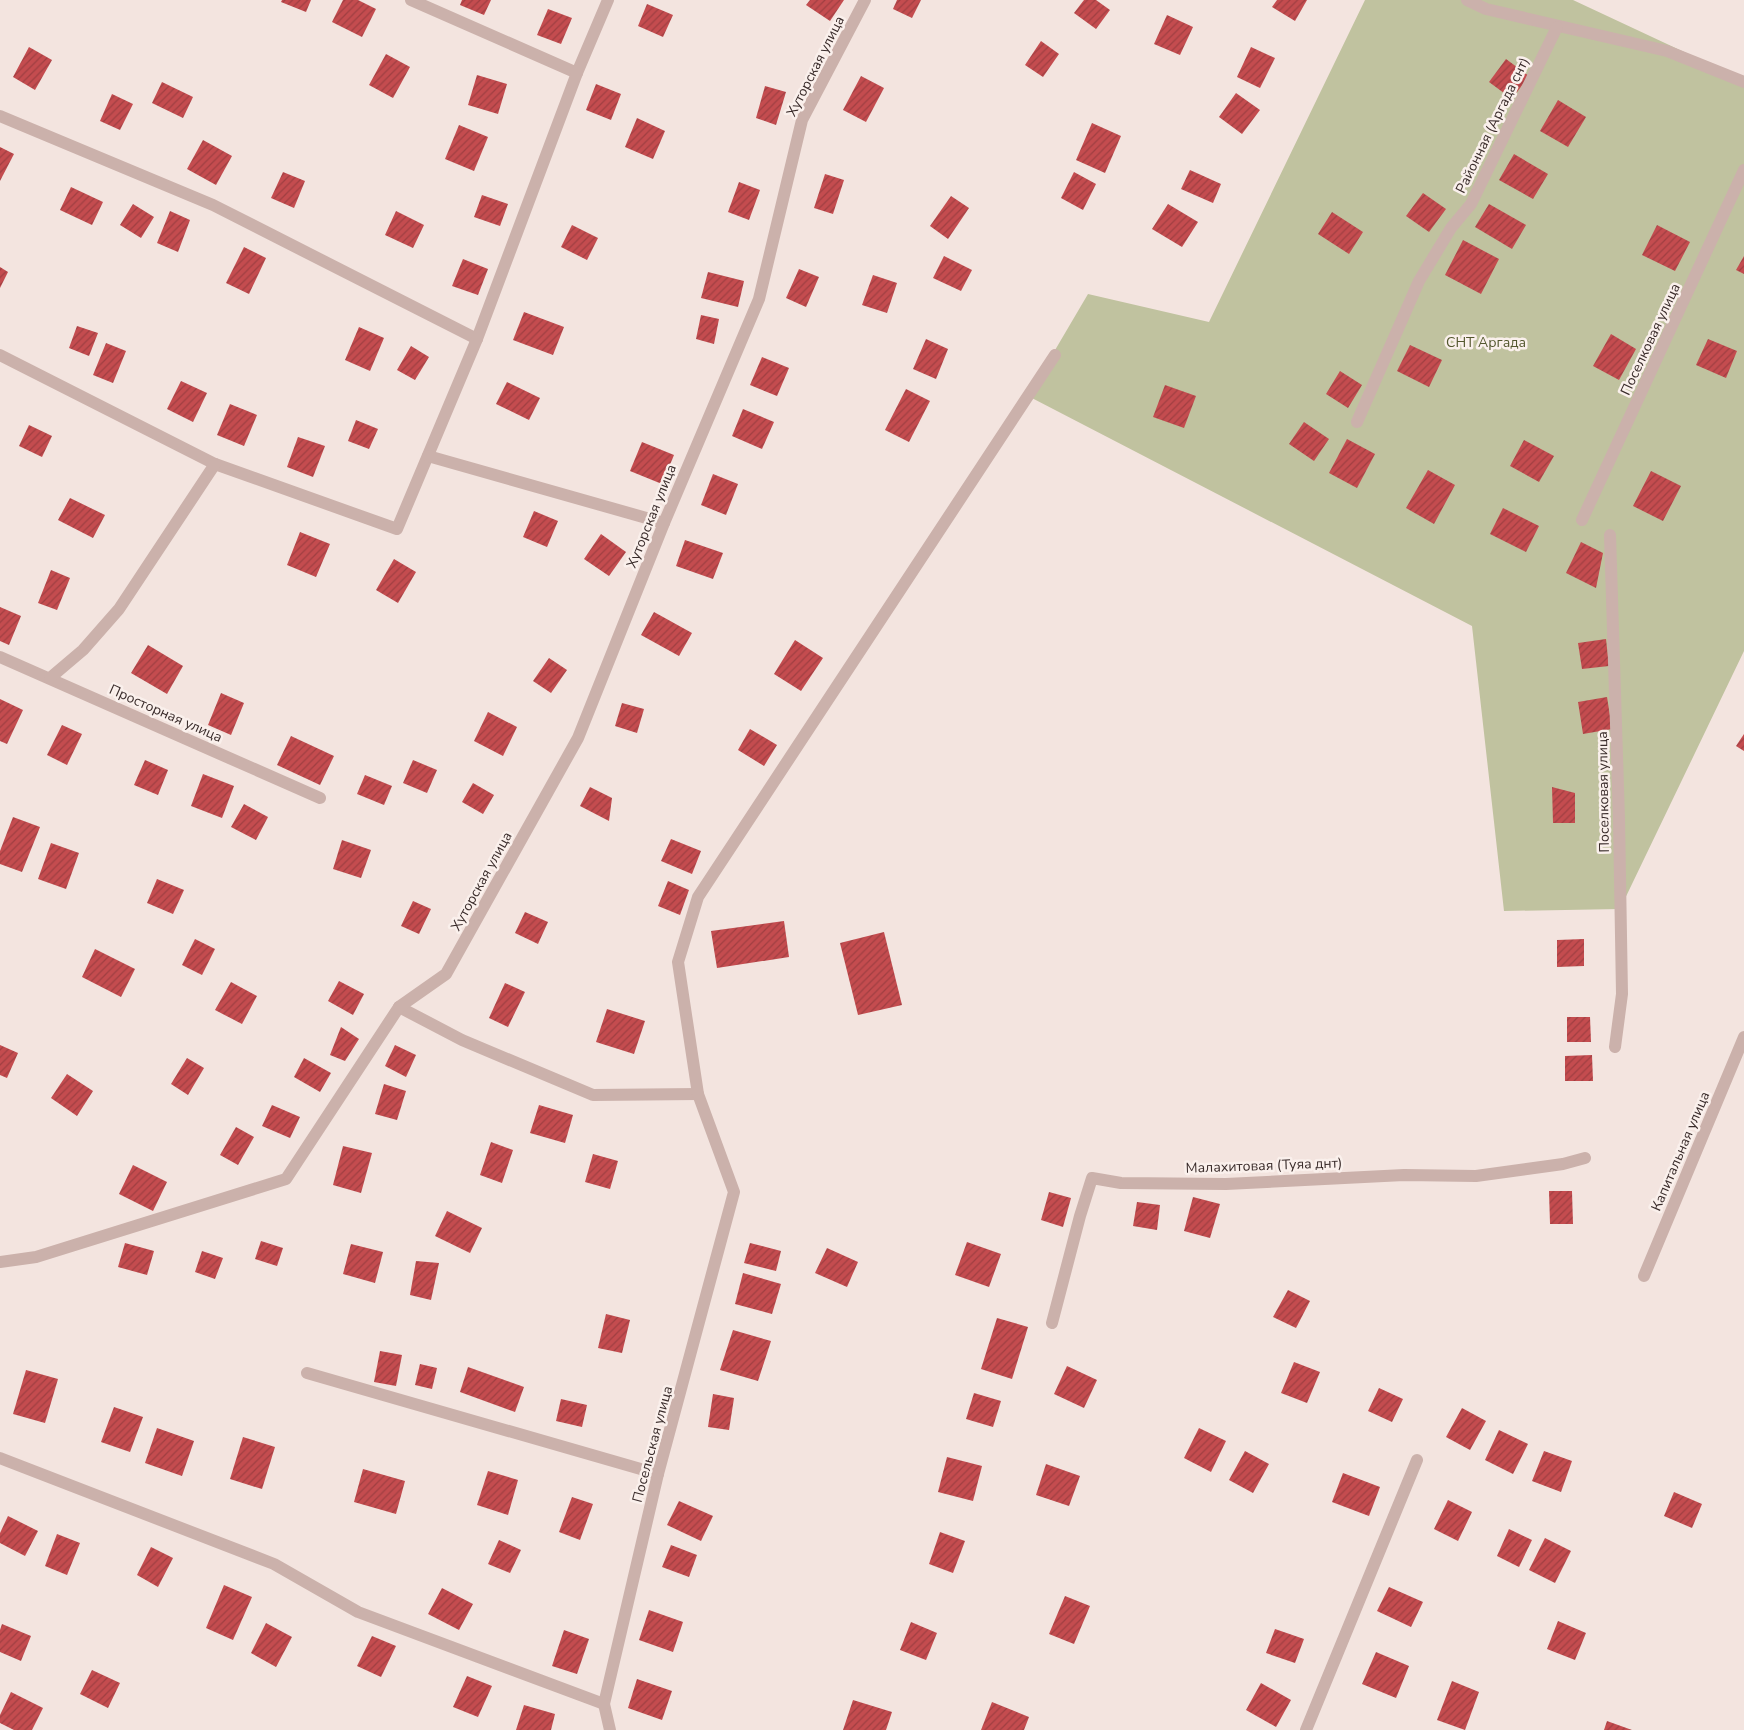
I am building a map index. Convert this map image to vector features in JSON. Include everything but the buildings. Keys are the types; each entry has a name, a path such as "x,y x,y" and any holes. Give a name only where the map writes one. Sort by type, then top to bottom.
{"street":[{"path":"411,0 576,73"},
{"path":"0,355 215,464 397,529 477,339 576,73 608,0"},
{"name":"Хуторская улица","path":"399,1007 446,974 578,738 664,523 759,300 802,120 865,0"},
{"path":"1467,0 1486,10 1667,51 1744,82"},
{"name":"Районная (Аргада снт)","path":"1357,422 1419,281 1451,228 1471,204 1558,27"},
{"path":"0,116 213,205 477,339"},
{"name":"Поселковая улица","path":"1582,520 1744,170"},
{"path":"0,1262 36,1257 286,1179 399,1007 462,1040 593,1095 698,1094 678,962 698,897 1055,355"},
{"path":"428,456 664,523"},
{"path":"50,678 83,650 119,609 215,464"},
{"name":"Поселковая улица","path":"1610,535 1619,819 1622,994 1615,1047"},
{"name":"Просторная улица","path":"0,657 320,798"},
{"name":"Капитальная улица","path":"1644,1276 1744,1037"},
{"name":"Посельская улица","path":"604,1704 658,1474 734,1192 698,1094"},
{"name":"Малахитовая (Туяа днт)","path":"1052,1323 1092,1178 1121,1183 1226,1184 1404,1175 1476,1176 1563,1164 1585,1158"},
{"path":"307,1373 658,1474"},
{"path":"0,1458 274,1564 358,1612 604,1704 610,1730"},
{"path":"1306,1730 1417,1460"}],"green space":[{"name":"СНТ Аргада","path":"1365,0 1573,0 1744,80 1744,651 1620,909 1504,911 1472,626 1028,396 1088,294 1209,322"}]}
